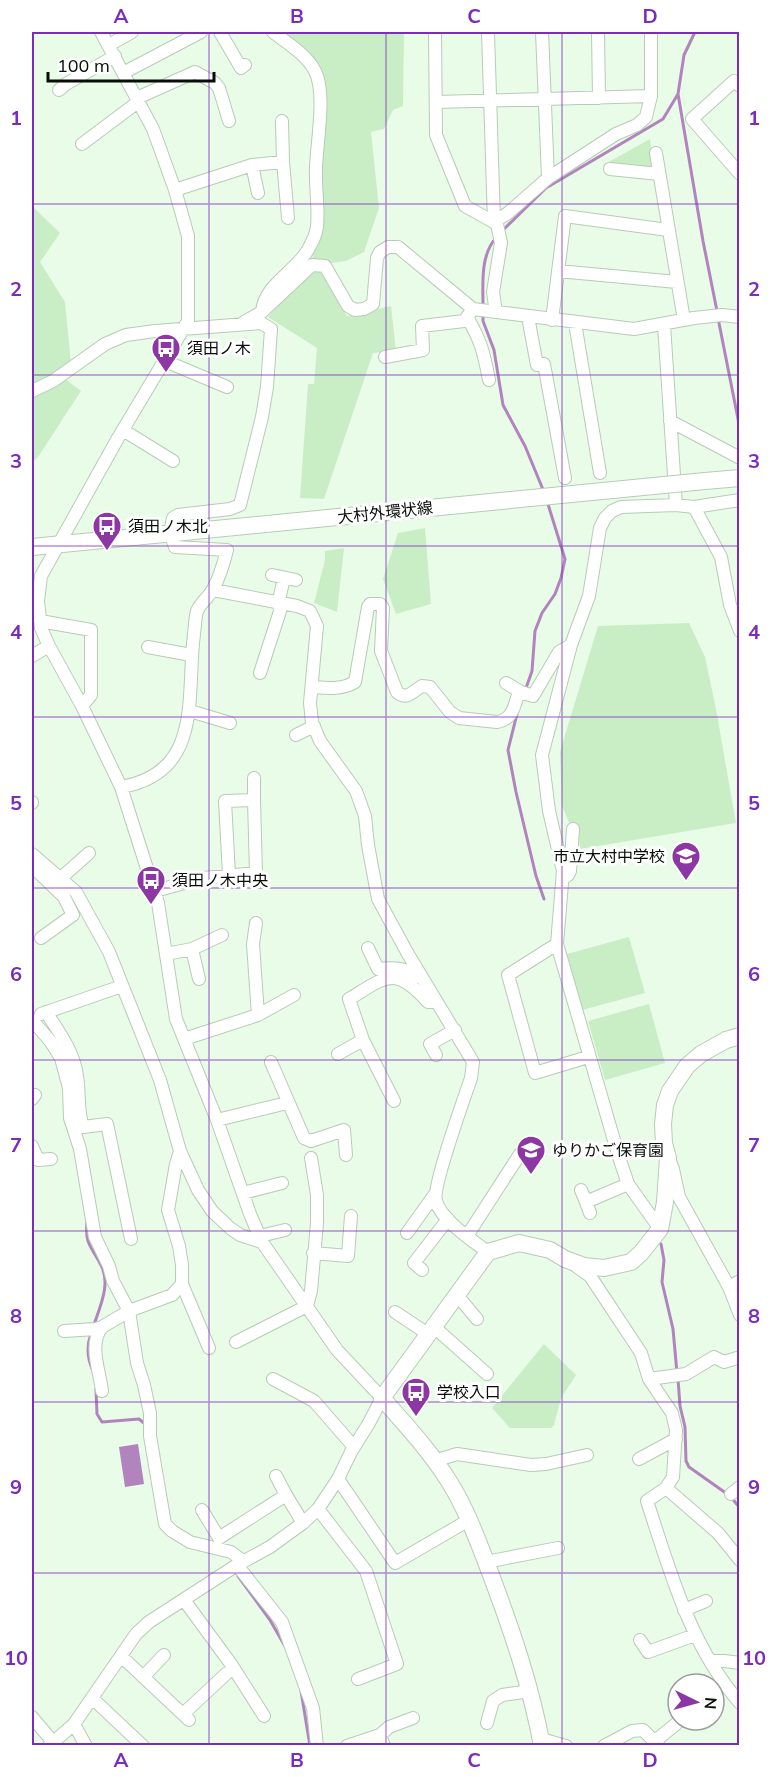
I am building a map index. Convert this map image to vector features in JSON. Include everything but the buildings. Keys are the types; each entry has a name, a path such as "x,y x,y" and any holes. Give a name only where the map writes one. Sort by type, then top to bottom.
{"street":[{"path":"101,32 153,129 175,190 188,236 188,321 40,576 35,589 40,621 49,646 82,706 121,787 155,891 176,1019 217,1120 261,1239 337,1350 422,1443 450,1483 469,1520 518,1648 541,1742 566,1746"},
{"path":"59,90 112,51 132,32"},
{"path":"123,73 201,32"},
{"path":"220,32 241,68 245,65"},
{"path":"262,312 263,300 305,255 312,244 317,223 316,169 320,94 317,77 310,63 273,32"},
{"path":"435,32 436,135 465,206 495,223"},
{"path":"385,357 423,350 422,326 464,321 480,312 493,292 501,243 495,223 488,32"},
{"path":"542,32 548,178"},
{"path":"598,32 600,98"},
{"path":"495,223 548,178 616,134 638,125 646,117 651,96 651,32"},
{"path":"89,144 138,100 195,72 215,82 229,121"},
{"path":"740,86 734,81 690,119 740,174"},
{"path":"436,102 651,96"},
{"path":"282,121 288,218"},
{"path":"656,153 677,282 689,319"},
{"path":"175,190 252,165 283,162"},
{"path":"252,165 258,193"},
{"path":"610,169 659,174"},
{"path":"552,320 565,216 668,230"},
{"path":"238,325 262,312 312,265 326,266 348,306 355,310 364,309 373,304 377,258 380,252 388,247 398,247 480,312 634,330 689,319 722,315 740,317"},
{"path":"558,271 677,282"},
{"path":"480,312 480,340 489,380"},
{"path":"528,317 537,365 544,364 565,478"},
{"path":"32,391 53,381 105,344 126,335 261,323 271,329 267,387 262,417 240,505 230,509 178,515 173,518 170,533 175,547 227,550 213,590 197,612 191,655 190,711 180,745 174,757 160,773 137,784 121,787"},
{"path":"575,323 600,473"},
{"path":"664,325 676,505"},
{"path":"165,361 227,387"},
{"path":"670,421 738,459"},
{"path":"123,430 173,461"},
{"name":"大村外環状線","path":"32,547 740,478"},
{"path":"660,1229 628,1184 588,1057 557,944 563,871 549,811 542,754 571,645 589,596 600,528 605,518 612,511 621,507 676,505 694,507 740,500"},
{"path":"694,507 721,557 740,632"},
{"path":"260,673 280,604 284,578"},
{"path":"213,590 297,606 310,612 317,626 310,703 314,726 320,741 356,791 365,816 378,899 423,980 473,1062 471,1078 435,1194 407,1233"},
{"path":"312,687 333,689 349,686 355,682 368,607 370,604 380,604 383,608 381,651 397,692 401,695 409,696 422,686 430,687 450,712 459,718 497,722 509,717 524,693"},
{"path":"40,621 91,630 91,695 82,706"},
{"path":"506,682 533,696 559,652 571,645"},
{"path":"32,657 49,646"},
{"path":"148,647 191,655"},
{"path":"190,711 230,723"},
{"path":"296,735 314,726"},
{"path":"155,891 203,878 256,873 254,778"},
{"path":"229,875 225,801 254,800"},
{"path":"562,879 570,871 573,829"},
{"path":"61,878 89,853"},
{"path":"35,857 76,892 109,952 160,1080 180,1151 198,1190 212,1211 240,1234 261,1239 285,1230"},
{"path":"35,857 34,868 64,897 73,915 41,938"},
{"path":"256,923 253,944 258,1016"},
{"path":"165,954 192,949 222,935"},
{"path":"557,944 508,975 535,1073 588,1057"},
{"path":"368,948 378,969 394,967 409,970 423,980"},
{"path":"192,949 199,979"},
{"path":"394,1101 363,1040 349,999 390,977 405,980 428,1002 437,1002"},
{"path":"122,986 32,1018 61,1058 69,1088 70,1118 80,1149 95,1237 109,1266 113,1281 129,1311 137,1363 150,1413 150,1436 165,1524 190,1542 231,1552 282,1622 313,1708 317,1746"},
{"path":"184,1039 258,1016 294,995"},
{"path":"46,1012 70,1051 77,1074 79,1116 83,1127 107,1124 131,1239"},
{"path":"436,1056 430,1044 455,1030"},
{"path":"740,1036 726,1040 701,1054 687,1066 670,1091 665,1105 663,1124 664,1143 674,1169 679,1197 734,1284 740,1315"},
{"path":"338,1054 363,1040"},
{"path":"271,1062 304,1138 311,1141 344,1130 346,1155"},
{"path":"217,1120 287,1103"},
{"path":"32,1146 38,1160 51,1159"},
{"path":"180,1151 168,1210 179,1246 182,1284 209,1348"},
{"path":"467,1236 520,1154"},
{"path":"236,1342 307,1306 311,1291 317,1223 317,1195 311,1158"},
{"path":"32,1717 51,1744 74,1724 136,1634 149,1622 240,1563 270,1547 318,1509 338,1479 382,1398 488,1252 519,1243 538,1246 584,1266 604,1268 631,1262 660,1229 665,1202 668,1158"},
{"path":"243,1193 282,1184"},
{"path":"585,1202 628,1184"},
{"path":"435,1194 436,1203 448,1219 488,1252"},
{"path":"313,1253 348,1256 351,1216"},
{"path":"414,1264 448,1219"},
{"path":"565,1259 590,1276 597,1285 641,1353 649,1379 672,1413 676,1430 673,1477 666,1488 647,1501 684,1610 695,1635 729,1691 740,1703"},
{"path":"64,1331 95,1328 129,1311 172,1295 182,1284"},
{"path":"456,1294 477,1319"},
{"path":"395,1312 430,1330 487,1374"},
{"path":"95,1328 97,1332 96,1356 102,1391"},
{"path":"649,1379 686,1374 714,1357 724,1362 737,1358"},
{"path":"273,1378 314,1401 354,1447"},
{"path":"639,1459 676,1439"},
{"path":"434,1461 457,1454 531,1465 587,1455"},
{"path":"276,1476 303,1523"},
{"path":"338,1479 395,1563 469,1520"},
{"path":"666,1488 718,1533 740,1560"},
{"path":"202,1510 219,1538 286,1495"},
{"path":"318,1509 366,1571 396,1664 358,1679"},
{"path":"486,1562 558,1548"},
{"path":"184,1600 231,1664 264,1716"},
{"path":"684,1610 706,1601"},
{"path":"640,1640 648,1652 695,1635"},
{"path":"143,1677 164,1655"},
{"path":"121,1656 186,1717 226,1673"},
{"path":"711,1661 724,1660 740,1663"},
{"path":"487,1723 494,1701 502,1695 530,1691"},
{"path":"92,1698 143,1746"},
{"path":"346,1746 382,1740 389,1727 412,1719"},
{"path":"74,1724 86,1746"},
{"path":"604,1746 632,1731 643,1730 657,1743 668,1732"}],"green space":[{"path":"277,32 404,32 403,106 393,110 384,129 371,132 379,208 364,252 346,261 332,263 312,259 320,234 320,77"},
{"path":"650,139 654,170 603,165"},
{"path":"34,208 60,233 40,262 65,302 71,364 32,387 32,211"},
{"path":"320,271 347,316 391,306 396,351 373,353 324,499 300,498 308,384 314,384 317,348 268,317 308,272"},
{"path":"65,379 81,391 32,463 32,396"},
{"path":"425,528 431,604 396,614 383,579 398,533"},
{"path":"344,548 337,612 314,603 325,560 325,551"},
{"path":"689,623 705,657 736,823 580,849 578,828 571,827 562,806 560,752 598,626"},
{"path":"629,937 645,993 582,1010 567,954"},
{"path":"649,1004 665,1063 605,1080 588,1021"},
{"path":"544,1344 576,1375 561,1398 554,1425 551,1428 510,1428 492,1408"}],"shaded area":[{"path":"138,1444 144,1484 125,1487 119,1447"}],"waterway":[{"path":"695,32 684,55 678,94 717,311"},
{"path":"502,231 546,188 663,119 678,94"},
{"path":"483,306 485,261 496,238"},
{"path":"483,313 483,321 494,350 503,405 525,446 544,492"},
{"path":"718,318 740,429"},
{"path":"525,691 532,671 535,631 542,613 555,594 565,559 547,501"},
{"path":"517,714 508,750 536,876 544,899"},
{"path":"87,1221 88,1241 101,1265 105,1280 104,1295 94,1325"},
{"path":"661,1244 664,1260 662,1282 673,1329 677,1373"},
{"path":"91,1334 88,1352 93,1371"},
{"path":"678,1379 680,1406 685,1427 686,1461 689,1467 730,1496 740,1508"},
{"path":"96,1389 97,1414 102,1422 139,1419 145,1424"},
{"path":"238,1576 270,1620 286,1648"},
{"path":"301,1691 310,1746"}],"place":[{"name":"須田ノ木","path":"166,374"},
{"name":"須田ノ木北","path":"107,552"},
{"name":"市立大村中学校","path":"686,882"},
{"name":"須田ノ木中央","path":"151,906"},
{"name":"ゆりかご保育園","path":"531,1176"},
{"name":"学校入口","path":"416,1418"}]}
